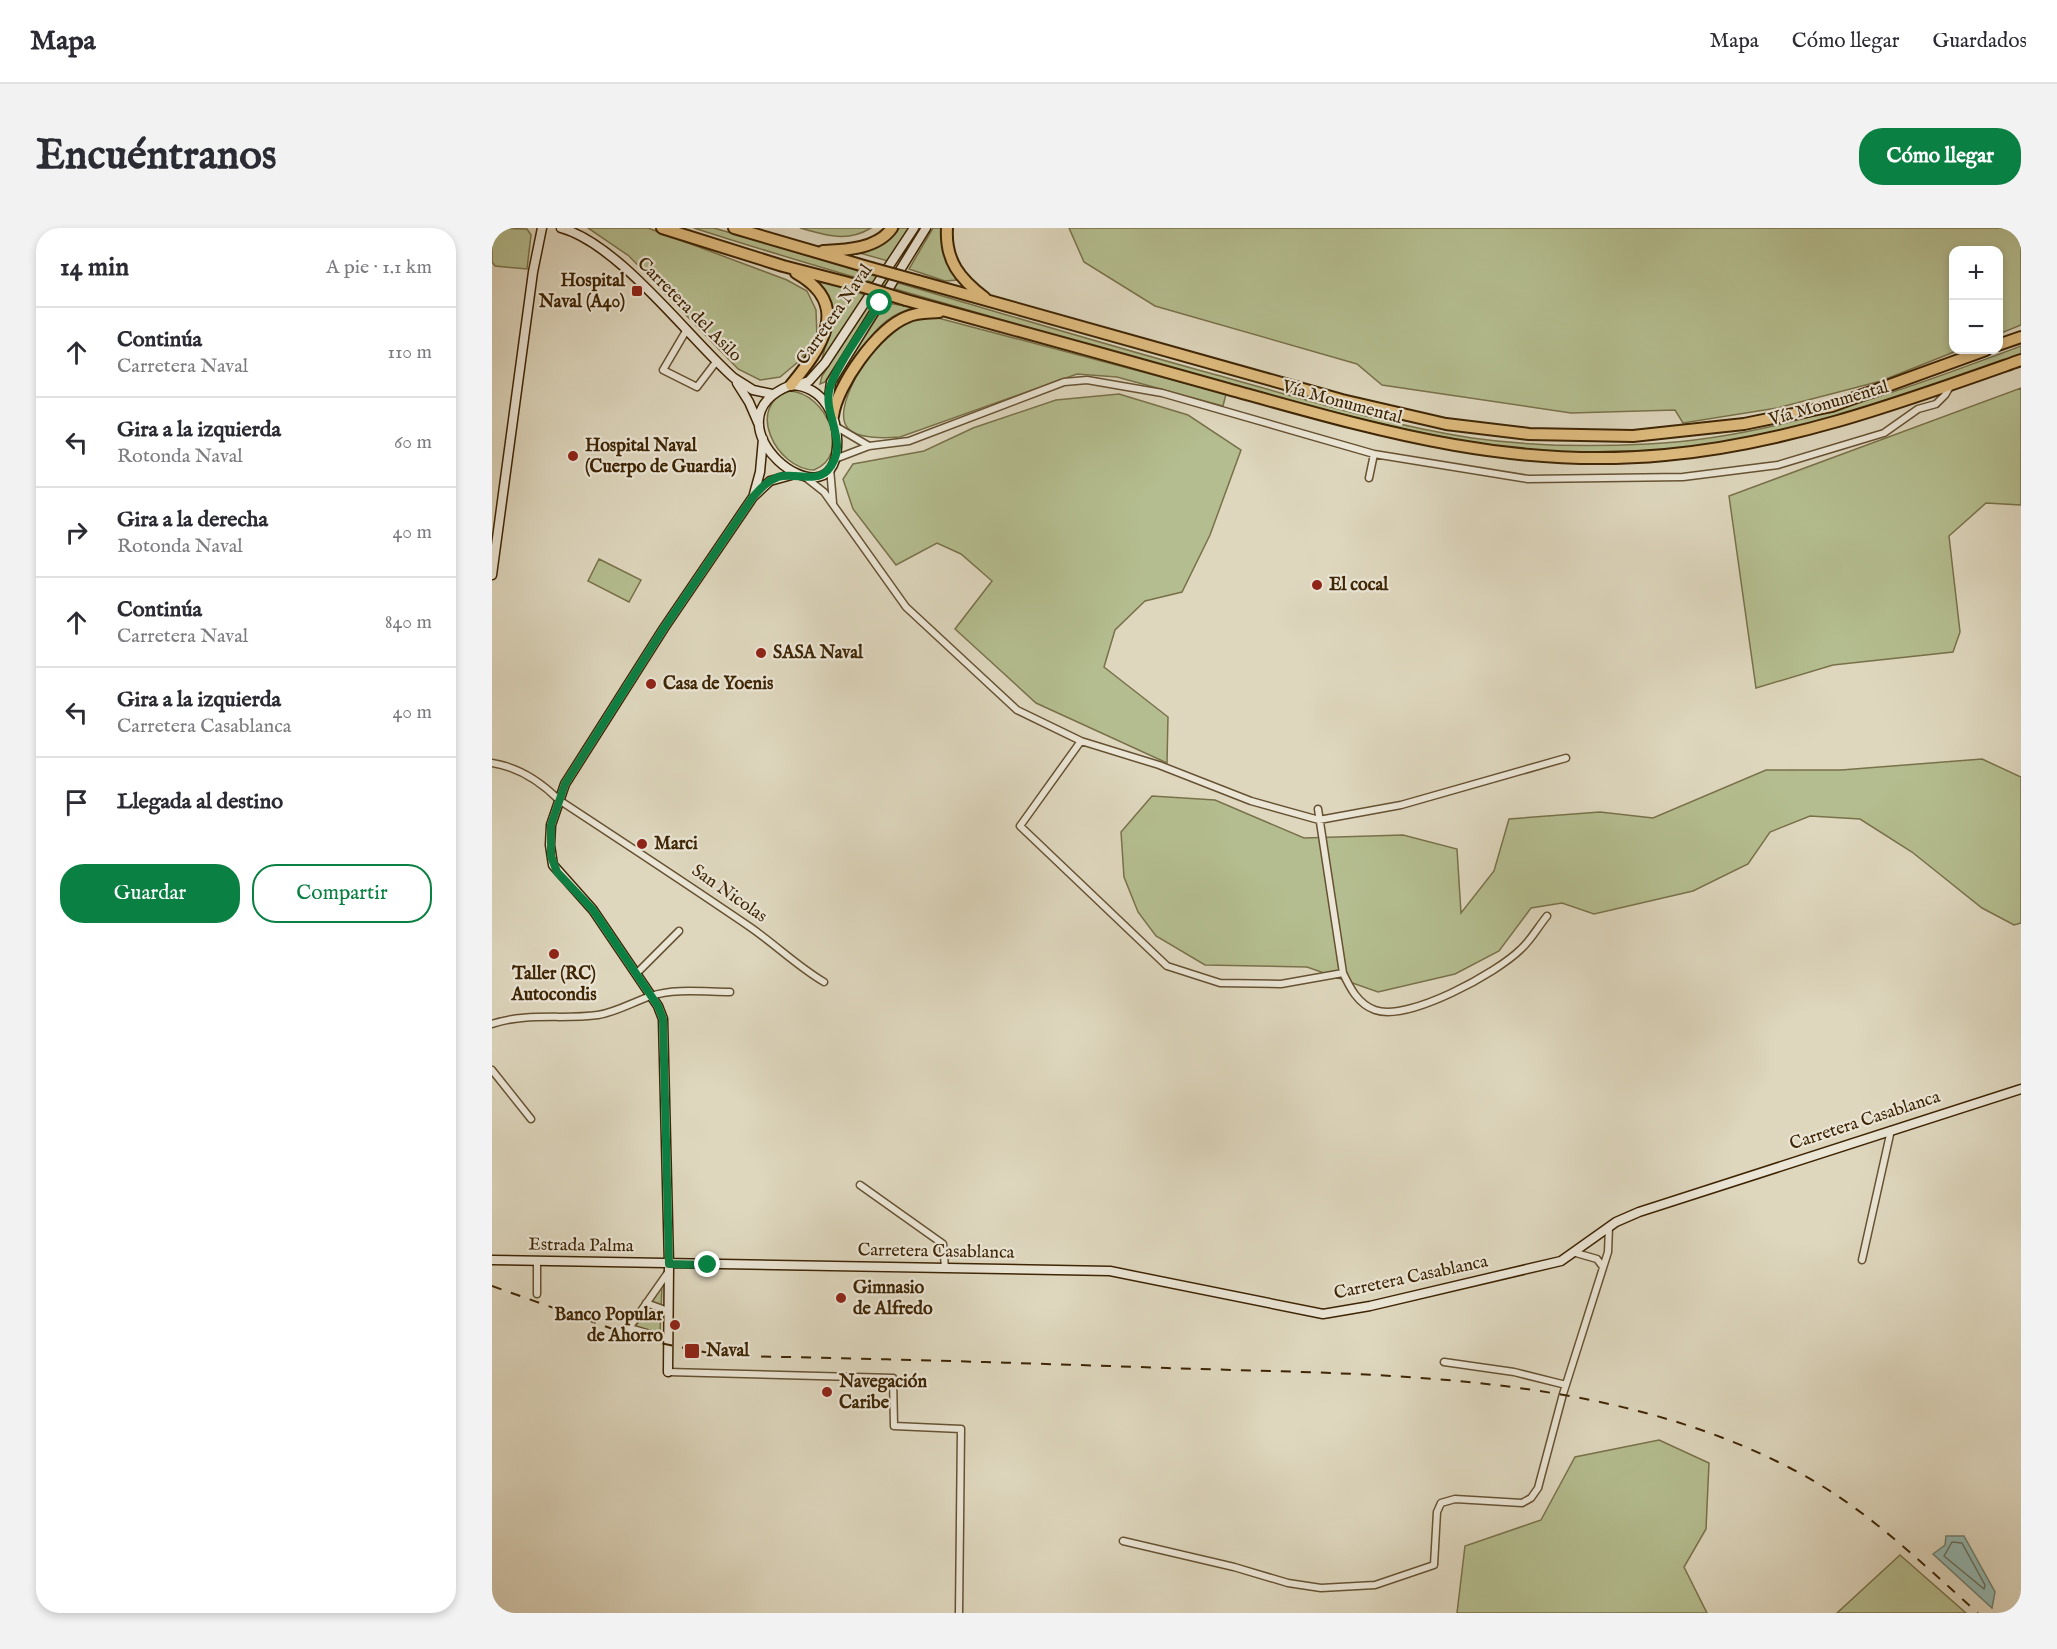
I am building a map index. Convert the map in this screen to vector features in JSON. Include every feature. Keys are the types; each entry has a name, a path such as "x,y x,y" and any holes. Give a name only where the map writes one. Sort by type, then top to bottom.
{"highway":[{"name":"Vía Monumental","path":"662,228 783,266 1395,434 1475,451 1522,456 1635,458 1722,448 1805,430 1951,385 2021,360"},
{"name":"Vía Monumental","path":"734,228 1342,400 1446,424 1577,437 1690,432 1832,406 1975,354"},
{"path":"817,252 868,244 879,240 892,228"},
{"path":"947,228 949,257 957,273 969,286 993,303"},
{"path":"783,266 817,288 828,319 826,334 820,349 794,385"},
{"path":"834,421 836,400 856,366 886,330 913,315 949,312"},
{"path":"2003,343 2021,337"}],"main road":[{"path":"492,575 533,272 542,228"},
{"name":"Carretera del Asilo","path":"561,228 584,236 611,256 734,378 753,390 772,394"},
{"name":"Carretera Naval","path":"794,385 808,381 825,363 914,228"},
{"name":"Carretera Naval","path":"828,405 831,382 926,228"},
{"name":"Carretera del Asilo","path":"734,378 750,402 762,433"},
{"path":"753,497 760,472 762,410 772,394 794,385 816,393 828,405 834,421 837,444 832,463 818,476 805,477 795,474 775,460 762,433"},
{"path":"669,1372 663,1019 651,996 593,910 553,865 550,835 565,784 664,628 753,497 770,481 795,474"},
{"name":"Carretera Casablanca","path":"669,1267 1110,1271 1323,1314 1370,1306 1561,1261 1576,1253 1609,1227 1639,1212 2021,1089"},
{"name":"Estrada Palma","path":"492,1260 669,1267"}],"street":[{"path":"686,331 663,370 697,387 716,362"},
{"path":"836,512 832,497 832,463 869,446 909,441 1064,382 1087,380 1162,393 1374,454 1528,479 1683,477 1778,465 1884,433 1918,410 1936,404 1951,385"},
{"path":"834,421 869,446"},
{"path":"1370,478 1374,454"},
{"path":"805,477 824,492 836,512 906,607 1017,710 1081,741 1160,765 1251,801 1319,820 1401,805 1566,758"},
{"path":"1081,741 1020,826 1167,966 1220,983 1281,984 1343,973"},
{"name":"San Nicolas","path":"492,763 515,769 545,786 559,800 763,936 798,966 824,982"},
{"path":"1318,809 1343,973 1354,995 1376,1011 1412,1009 1463,989 1521,950 1546,916"},
{"path":"636,974 679,931"},
{"path":"492,1024 517,1018 601,1014 651,996 730,992"},
{"path":"492,1070 531,1119"},
{"path":"1862,1260 1891,1130"},
{"path":"860,1185 944,1244 945,1268"},
{"path":"1124,1541 1234,1567 1288,1583 1322,1588 1375,1585 1434,1565 1437,1512 1442,1503 1455,1499 1522,1503 1531,1498 1538,1488 1566,1385 1604,1268 1608,1252 1609,1227"},
{"path":"1576,1253 1597,1259 1604,1268"},
{"path":"537,1262 537,1294"},
{"path":"668,1340 629,1328 669,1267"},
{"path":"646,1303 669,1311"},
{"path":"1444,1362 1514,1372 1566,1385"},
{"path":"669,1372 893,1378 894,1426 962,1429 958,1613"}],"green space":[{"path":"492,228 527,229 531,235 527,269 495,266 492,262"},
{"path":"588,228 648,228 787,280 807,291 816,310 817,338 798,362 780,377 760,380 738,369 629,256"},
{"path":"694,228 714,228 1080,336 1336,408 1438,432 1516,443 1582,446 1648,444 1696,440 1743,432 1791,422 1885,395 2021,346 2021,354 1842,415 1750,437 1656,451 1561,452 1467,441 1375,423 1171,368 796,260"},
{"path":"800,228 871,228 862,233 836,236"},
{"path":"900,228 909,228 888,261 856,252 879,246"},
{"path":"933,228 943,228 947,263 957,280 945,281 909,269"},
{"path":"1069,228 2021,228 2021,325 2003,332 2003,246 1949,246 1949,354 1881,381 1777,408 1683,423 1675,410 1571,413 1382,385 1357,364 1155,306 1084,262"},
{"path":"825,280 865,295 821,362 829,334 816,281"},
{"path":"873,298 878,300 825,382 820,384 822,376"},
{"path":"886,303 920,308 891,317 880,327 860,352 836,392 839,377"},
{"path":"916,317 938,318 1226,394 1223,406 1117,377 1077,374 900,437 867,437 855,433 848,428 844,420 844,409 861,367 871,350 884,336"},
{"path":"2021,388 2021,505 1986,503 1949,536 1960,632 1953,652 1833,665 1756,688 1729,496"},
{"path":"790,391 803,394 814,402 824,413 830,425 833,438 832,451 826,462 814,470 800,467 788,459 770,435 767,422 769,409 776,398"},
{"path":"1119,394 1188,415 1241,450 1210,535 1182,592 1145,601 1115,630 1104,667 1168,717 1167,763 1036,703 955,629 992,581 961,554 937,543 896,565 853,509 843,479 853,464 924,451 973,428 1056,400"},
{"path":"599,559 641,580 629,602 588,581"},
{"path":"1982,759 2021,777 2021,923 2014,925 1982,908 1912,852 1860,819 1810,816 1770,832 1748,864 1693,891 1594,914 1562,903 1531,908 1499,951 1455,974 1378,992 1307,967 1205,965 1156,936 1138,912 1124,877 1121,832 1152,796 1215,800 1304,838 1403,835 1457,849 1461,913 1494,871 1509,819 1600,812 1653,818 1766,770 1841,770"},
{"path":"662,1286 660,1334 636,1326"},
{"path":"1659,1440 1709,1463 1706,1529 1684,1567 1707,1613 1457,1613 1465,1546 1541,1520 1575,1457"},
{"path":"1900,1555 1966,1613 1837,1613"}],"water":[{"path":"1946,1536 1964,1536 1995,1592 1992,1608 1933,1554 1945,1545"}],"railway":[{"path":"492,1286 641,1339 723,1356 1326,1373 1486,1384 1565,1395 1642,1412 1717,1436 1790,1468 1842,1499 1889,1534 1978,1613"}],"place":[{"name":"Hospital Naval (A40)","path":"637,291"},
{"name":"Hospital Naval (Cuerpo de Guardia)","path":"573,456"},
{"name":"El cocal","path":"1317,585"},
{"name":"SASA Naval","path":"761,653"},
{"name":"Casa de Yoenis","path":"651,684"},
{"name":"Marci","path":"642,844"},
{"name":"Taller (RC) Autocondis","path":"554,954"},
{"name":"Gimnasio de Alfredo","path":"841,1298"},
{"name":"Banco Popular de Ahorro","path":"675,1325"},
{"name":"Naval","path":"692,1351"},
{"name":"Navegación Caribe","path":"827,1392"}],"route":[{"path":"708,1265 669,1264 663,1019 658,1006 593,910 557,872 551,856 551,825 565,784 664,628 753,497 763,486 777,477 795,474 805,477 823,474 835,459 837,438 833,416 828,405 829,388 880,303"}]}
